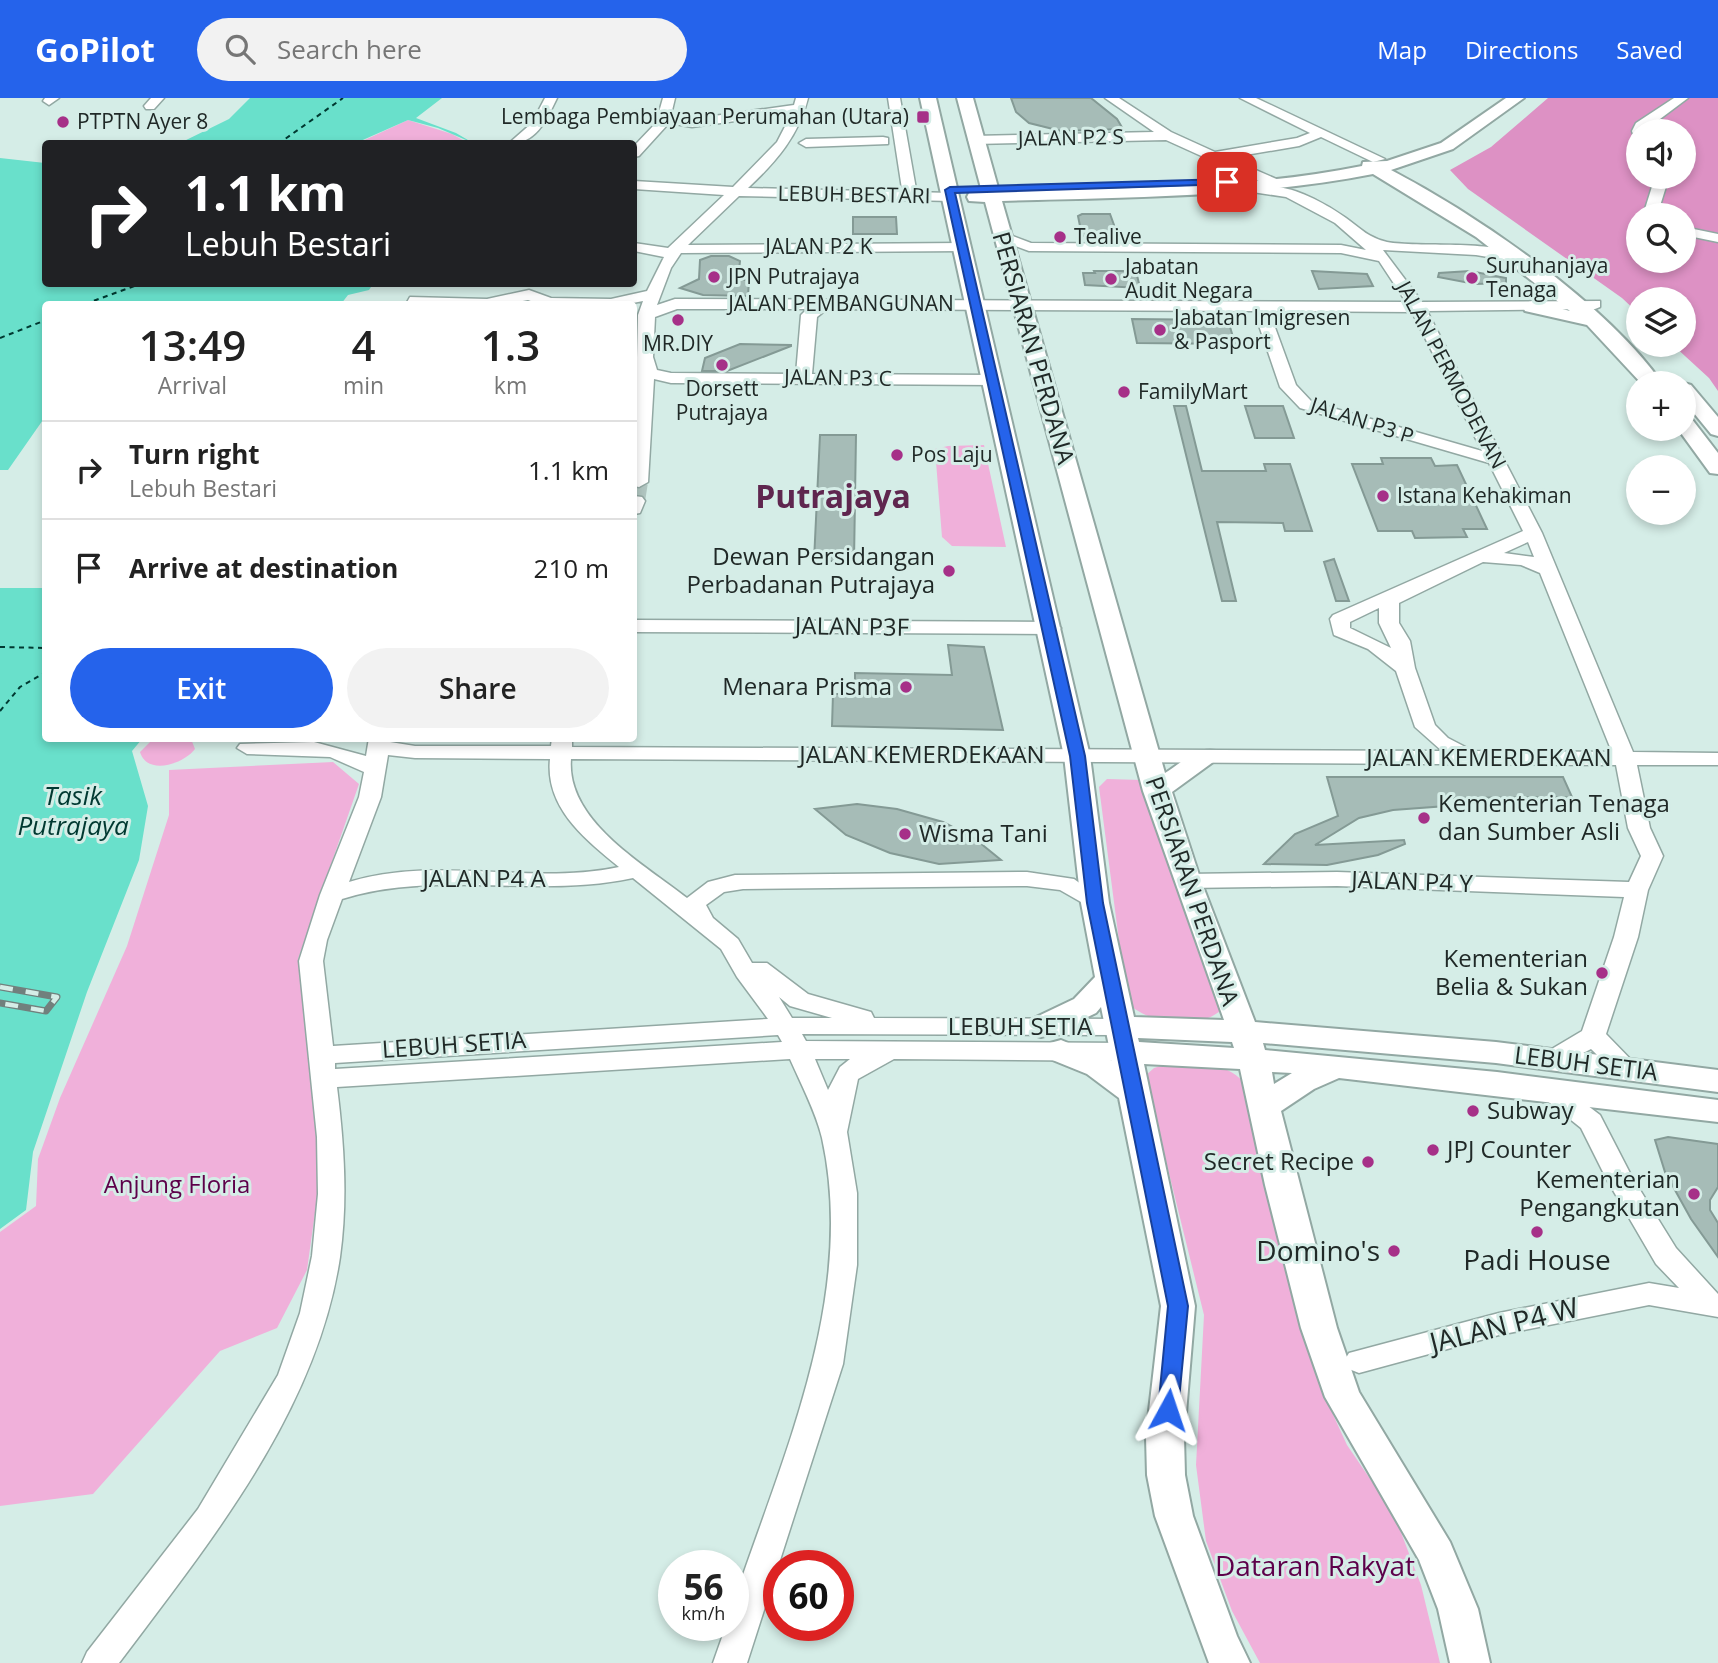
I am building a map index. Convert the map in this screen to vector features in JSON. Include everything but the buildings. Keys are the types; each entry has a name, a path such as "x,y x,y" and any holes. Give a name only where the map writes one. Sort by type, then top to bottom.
{"main road":[{"name":"PERSIARAN PERDANA","path":"928,98 1051,628 1077,756 1095,903 1178,1306 1166,1437 1166,1475 1174,1516 1187,1557 1219,1642 1230,1663"},
{"name":"PERSIARAN PERDANA","path":"965,98 974,140 1023,304 1145,755 1187,881 1247,1043 1319,1328 1343,1397 1392,1475 1436,1554 1458,1609 1470,1663"},
{"name":"LEBUH BESTARI","path":"1413,154 1492,98"},
{"name":"LEBUH BESTARI","path":"950,194 1244,187 1274,182 1447,146 1516,98"},
{"path":"1373,161 1413,154 1418,188"},
{"name":"LEBUH BESTARI","path":"990,194 1327,178 1373,161"},
{"path":"1373,161 1511,242 1595,304 1626,331"},
{"path":"1327,178 1382,179 1418,188 1559,291 1613,338 1642,371"},
{"path":"1535,307 1554,300 1559,291"},
{"path":"1535,307 1572,314 1613,338"},
{"path":"1653,357 1666,371"},
{"path":"1696,403 1718,430"},
{"path":"1696,438 1718,468"},
{"path":"1156,791 1207,757"},
{"path":"1041,1027 1085,1006 1112,978"},
{"name":"LEBUH SETIA","path":"1125,1040 1247,1043 1552,1074 1618,1098 1718,1111"},
{"name":"LEBUH SETIA","path":"1247,1043 1336,1066 1552,1074 1626,1068 1718,1081"},
{"path":"1061,1051 1098,1066 1136,1094"},
{"path":"1263,1107 1296,1085 1336,1066"}],"street":[{"path":"519,140 537,125 551,98"},
{"path":"637,150 655,134 664,118 669,98"},
{"path":"894,98 909,189"},
{"path":"1111,98 1168,136 1208,156 1274,182"},
{"path":"1245,98 1320,131 1373,161"},
{"path":"1651,119 1682,98"},
{"path":"664,118 692,123 801,103"},
{"path":"639,482 645,365 642,343 646,315 653,294 673,252 689,233 740,188 778,147 801,103"},
{"path":"1135,136 1152,126"},
{"path":"1208,156 1239,154 1299,142 1312,138 1320,131"},
{"path":"787,134 806,143"},
{"name":"JALAN P2 S","path":"974,140 1168,136"},
{"path":"778,147 806,143 883,141"},
{"path":"1209,183 1223,176 1226,163"},
{"name":"LEBUH BESTARI","path":"637,178 740,188 909,189 950,194"},
{"name":"LEBUH BESTARI","path":"637,185 950,194"},
{"name":"JALAN PERMODENAN","path":"1244,187 1289,193 1340,220 1389,263 1418,307 1533,533 1625,759 1639,828 1652,856 1637,890 1626,937 1594,1035"},
{"path":"689,233 699,243 712,247"},
{"path":"1696,233 1718,238"},
{"path":"1002,236 1029,247"},
{"path":"1341,249 1360,242 1361,238 1380,246 1465,249 1512,257"},
{"path":"1465,249 1490,239"},
{"path":"637,247 673,252"},
{"name":"JALAN P2 K","path":"673,252 712,247 963,247"},
{"path":"1009,260 1016,252 1029,247 1341,249 1360,250 1389,263 1395,254 1414,249"},
{"path":"500,301 529,294"},
{"path":"624,301 653,294"},
{"name":"JALAN PEMBANGUNAN","path":"653,294 675,304"},
{"path":"426,297 461,301"},
{"name":"JALAN PEMBANGUNAN","path":"646,315 675,304 1535,307 1595,304"},
{"path":"789,305 798,314 798,377"},
{"path":"798,377 809,315 823,305"},
{"name":"JALAN P3 P","path":"1260,306 1288,387 1298,399 1317,410 1496,460"},
{"name":"JALAN P3 C","path":"645,365 656,376 683,378 994,380"},
{"name":"JALAN P3 C","path":"642,389 683,378"},
{"name":"JALAN P3 P","path":"1444,446 1485,435"},
{"path":"1405,668 1390,654 1338,627 1340,619 1533,533"},
{"path":"1476,558 1507,557 1548,570"},
{"path":"1358,639 1381,639 1390,626 1389,601 1402,591"},
{"path":"1349,613 1372,614 1390,626 1400,641 1405,668 1425,727 1441,742 1470,758"},
{"name":"JALAN P3F","path":"640,627 1051,628"},
{"path":"1400,757 1417,743 1425,727"},
{"path":"247,748 325,749 367,742"},
{"path":"99,1663 209,1519 292,1378 314,1313 327,1255 331,1194 330,1137 311,961 315,940 331,895 370,797 376,771 373,742"},
{"name":"JALAN KEMERDEKAAN","path":"377,742 415,752 561,745 1077,756 1718,759"},
{"path":"561,745 559,774 571,809 595,836 702,920 775,984 799,1000 895,1038 845,1074 838,1090 835,1136 844,1193 843,1265 828,1364 730,1663"},
{"path":"325,749 353,755 376,771"},
{"name":"JALAN P4 A","path":"331,895 365,882 384,879 445,877 607,880 638,870"},
{"path":"702,920 694,904 702,896 727,883 743,881 1027,879 1066,884 1095,903"},
{"name":"JALAN P4 Y","path":"1187,881 1336,879 1637,890"},
{"path":"730,944 745,971 769,1000 793,1038 835,1136"},
{"name":"LEBUH SETIA","path":"322,1067 793,1038 895,1038 1041,1027 1125,1040"},
{"path":"1626,1068 1594,1035 1552,1074 1591,1122 1620,1180 1666,1256 1714,1308"},
{"name":"LEBUH SETIA","path":"895,1038 1061,1051 1125,1040"},
{"path":"1591,1122 1618,1098"},
{"path":"1649,1294 1666,1256"},
{"name":"JALAN P4 W","path":"1360,1361 1524,1319 1649,1294 1714,1308"},
{"path":"1319,1328 1360,1361 1343,1397"}],"green space":[{"path":"408,120 463,140 365,140"},
{"path":"984,445 1006,547 952,546 942,537 935,449"},
{"path":"150,742 192,742 195,749 175,763 158,766 150,764 140,752"},
{"name":"Anjung Floria","path":"333,762 359,784 298,959 322,1162 307,1270 277,1328 220,1351 93,1494 0,1506 0,1232 36,1206 38,1159 60,1098 127,946 169,815 169,770"},
{"path":"1107,779 1142,780 1221,1010 1211,1017 1186,1022 1159,1020 1136,1010 1127,1002 1099,787"},
{"name":"Dataran Rakyat","path":"1171,1063 1223,1069 1240,1079 1247,1087 1324,1395 1347,1445 1394,1514 1421,1585 1440,1663 1260,1663 1232,1611 1206,1541 1196,1465 1204,1315 1145,1076 1154,1068"}],"shaded area":[{"path":"1548,98 1718,98 1718,391 1709,378 1686,357 1696,357 1696,287 1626,287 1626,302 1468,189 1450,170 1491,147"}],"water":[{"path":"250,98 442,98 416,118 468,140 408,120 363,140 186,140 229,119"},
{"path":"0,158 42,163 42,287 371,287 369,290 348,295 343,301 42,301 42,421 8,470 0,470"},
{"name":"Tasik Putrajaya","path":"0,588 42,588 42,742 140,742 132,751 148,806 139,860 87,992 33,1152 26,1210 0,1229"}],"ferry route":[{"path":"284,140 343,98"},
{"path":"93,301 132,287"},
{"path":"0,338 42,322"},
{"path":"0,647 42,648"},
{"path":"0,711 20,687 42,674"}],"tunnel":[{"path":"637,495 639,482"}],"railway":[{"path":"0,987 57,997 46,1011 0,1003"}],"place":[{"name":"Lembaga Pembiayaan Perumahan (Utara)","path":"923,117"},
{"name":"PTPTN Ayer 8","path":"63,122"},
{"name":"Tealive","path":"1060,237"},
{"name":"JPN Putrajaya","path":"714,277"},
{"name":"Suruhanjaya Tenaga","path":"1472,278"},
{"name":"Jabatan Audit Negara","path":"1111,279"},
{"name":"MR.DIY","path":"678,320"},
{"name":"Jabatan Imigresen & Pasport","path":"1160,330"},
{"name":"Dorsett Putrajaya","path":"722,365"},
{"name":"FamilyMart","path":"1124,392"},
{"name":"Pos Laju","path":"897,455"},
{"name":"Istana Kehakiman","path":"1383,496"},
{"name":"Dewan Persidangan Perbadanan Putrajaya","path":"949,571"},
{"name":"Menara Prisma","path":"906,687"},
{"name":"Kementerian Tenaga dan Sumber Asli","path":"1424,818"},
{"name":"Wisma Tani","path":"905,834"},
{"name":"Kementerian Belia & Sukan","path":"1602,973"},
{"name":"Subway","path":"1473,1111"},
{"name":"JPJ Counter","path":"1433,1150"},
{"name":"Secret Recipe","path":"1368,1162"},
{"name":"Kementerian Pengangkutan","path":"1694,1194"},
{"name":"Padi House","path":"1537,1232"},
{"name":"Domino's","path":"1394,1251"}],"district":[{"name":"Putrajaya","path":"833,497"}],"route":[{"path":"1168,1410 1178,1306 1128,1052 1095,903 1093,867 1077,756 1051,628 950,190 989,191 1227,182"}]}
